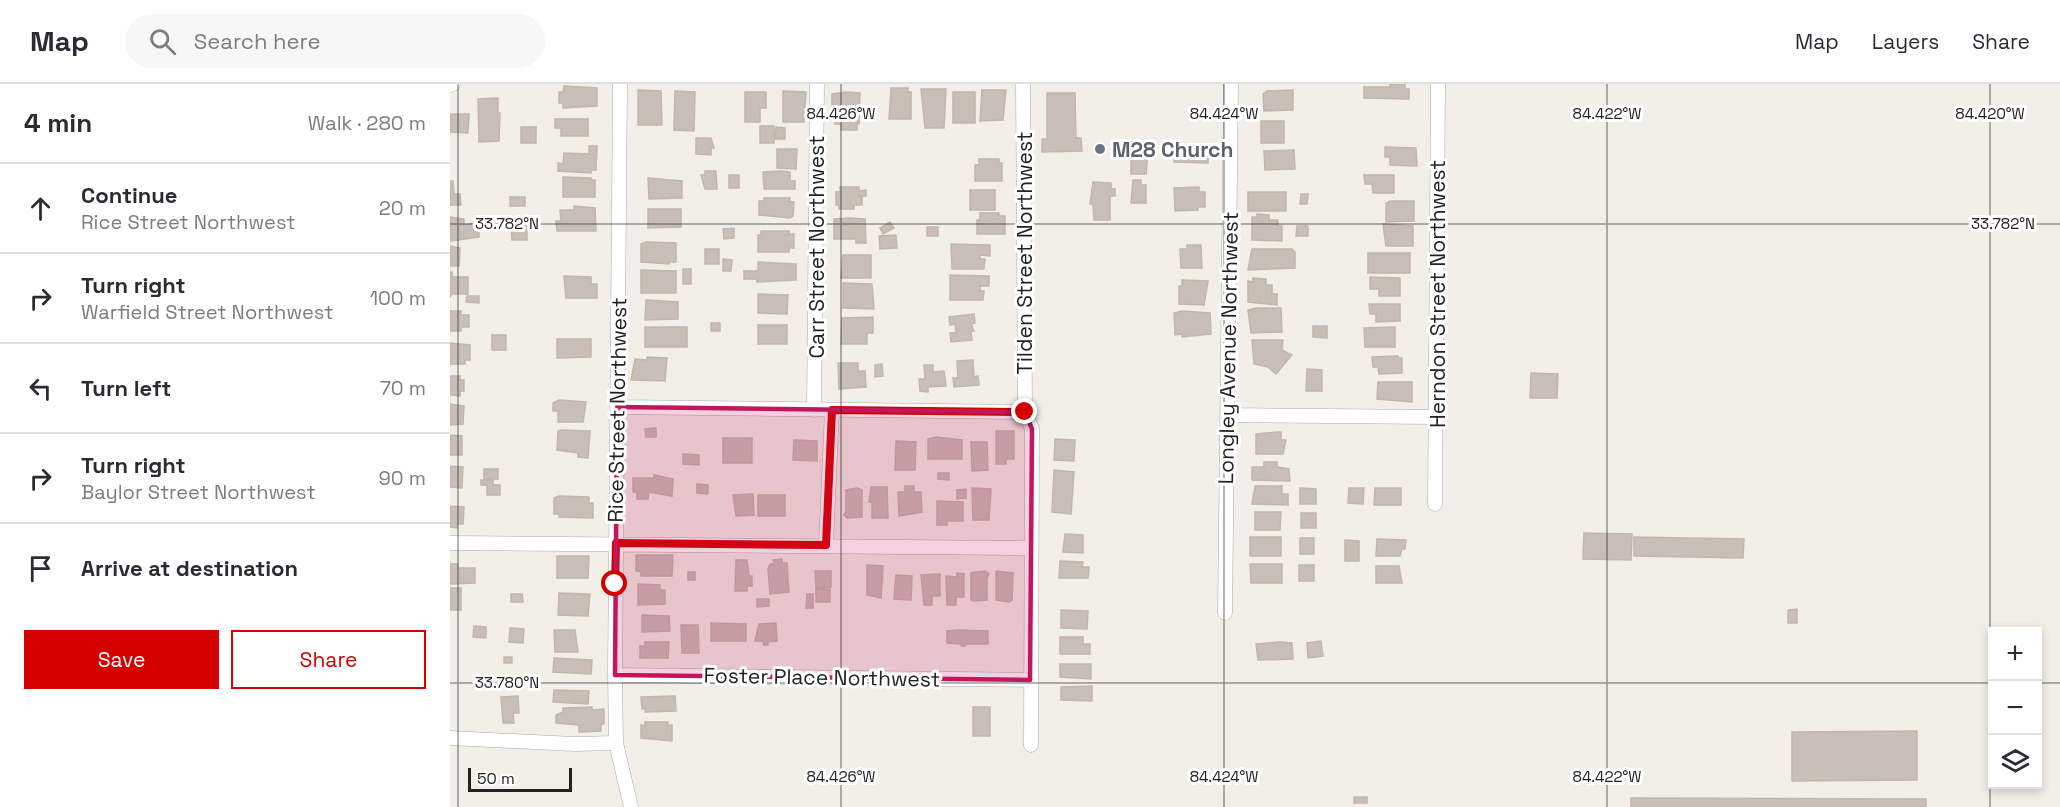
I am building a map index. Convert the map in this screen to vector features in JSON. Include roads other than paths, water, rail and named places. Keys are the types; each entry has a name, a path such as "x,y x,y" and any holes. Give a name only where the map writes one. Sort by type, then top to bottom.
{"street":[{"name":"Rice Street Northwest","path":"620,84 616,743 631,807"},
{"name":"Carr Street Northwest","path":"814,410 817,84"},
{"name":"Tilden Street Northwest","path":"1023,84 1025,412 1032,429 1031,745"},
{"name":"Longley Avenue Northwest","path":"1225,613 1231,84"},
{"name":"Herndon Street Northwest","path":"1436,504 1438,84"},
{"path":"617,407 1025,412"},
{"path":"826,545 832,410"},
{"path":"1227,415 1436,417"},
{"path":"450,543 1030,548"},
{"name":"Foster Place Northwest","path":"615,675 1030,680"},
{"path":"454,738 573,744 616,743"}],"place":[{"name":"M28 Church","path":"1100,149"}]}
